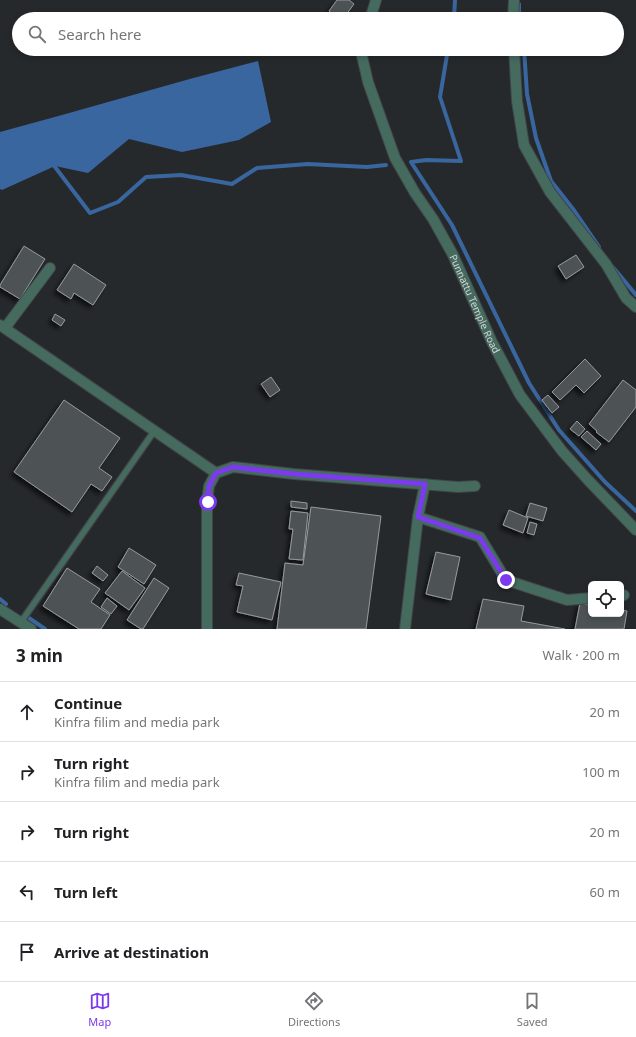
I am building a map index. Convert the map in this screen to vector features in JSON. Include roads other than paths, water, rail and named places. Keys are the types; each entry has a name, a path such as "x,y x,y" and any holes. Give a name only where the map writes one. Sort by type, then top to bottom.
{"street":[{"path":"372,12 376,0"},
{"path":"513,12 514,0"},
{"name":"Punnattu Temple Road","path":"362,56 368,82 395,158 414,193 433,218 453,255 492,342 520,395 562,451 636,530"},
{"path":"514,56 517,101 524,145 550,192 606,264 626,298 636,307"},
{"path":"50,268 2,327 216,473"},
{"path":"207,629 208,502 209,486 216,473 233,467 294,474 458,487 474,486"},
{"path":"405,629 418,517 425,484"},
{"path":"418,517 480,538 506,580 567,600 588,598"},
{"path":"0,609 31,629"}],"lane":[{"path":"21,622 155,430"}],"water":[{"path":"258,61 271,122 239,140 182,152 129,139 88,173 55,166 2,190 0,189 0,132"}],"waterway":[{"path":"454,12 455,0"},
{"path":"519,4 519,12"},
{"path":"447,56 440,97 461,161 426,160 411,162 452,225 529,383 559,430 605,482 636,511"},
{"path":"524,56 527,94 536,138 551,181 573,209 599,247"},
{"path":"52,163 90,213 118,202 146,177 181,175 232,184 257,168 308,164 367,167 386,165"},
{"path":"612,266 636,295"},
{"path":"0,599 6,604"},
{"path":"29,618 45,629"}]}
